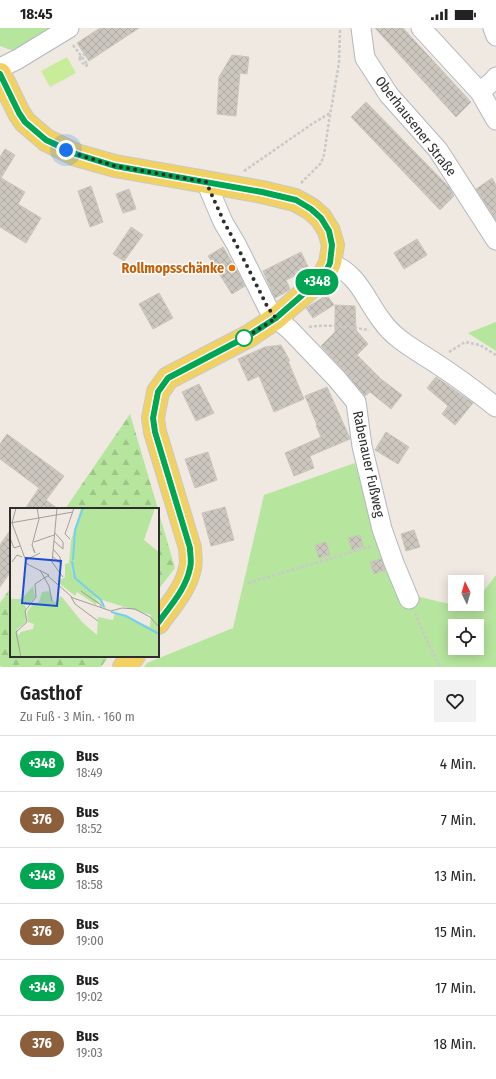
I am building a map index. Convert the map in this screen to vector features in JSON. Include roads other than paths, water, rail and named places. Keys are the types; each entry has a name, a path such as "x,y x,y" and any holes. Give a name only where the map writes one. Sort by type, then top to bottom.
{"main road":[{"path":"0,74 25,122 46,140 76,154 115,166 206,182 234,182 262,192 296,200 311,209 321,218 329,231 332,245 330,263 323,277 283,324 248,336 168,378 158,392 153,418 155,432 190,548 191,567 181,590 159,622"},
{"path":"124,667 133,657"}],"street":[{"name":"Oberhausener Straße","path":"361,28 365,58 389,95 438,150 496,240"},
{"path":"421,28 480,92 496,120"},
{"path":"493,28 496,36"},
{"path":"0,68 71,36"},
{"path":"480,92 496,77"},
{"name":"Rabenauer Fußweg","path":"206,182 224,222 268,308 337,379 356,402 362,446 382,530 409,599"},
{"path":"330,263 341,267 360,285 381,321 392,333 437,363 496,407"}],"place":[{"name":"Rollmopsschänke","path":"232,268"}]}
